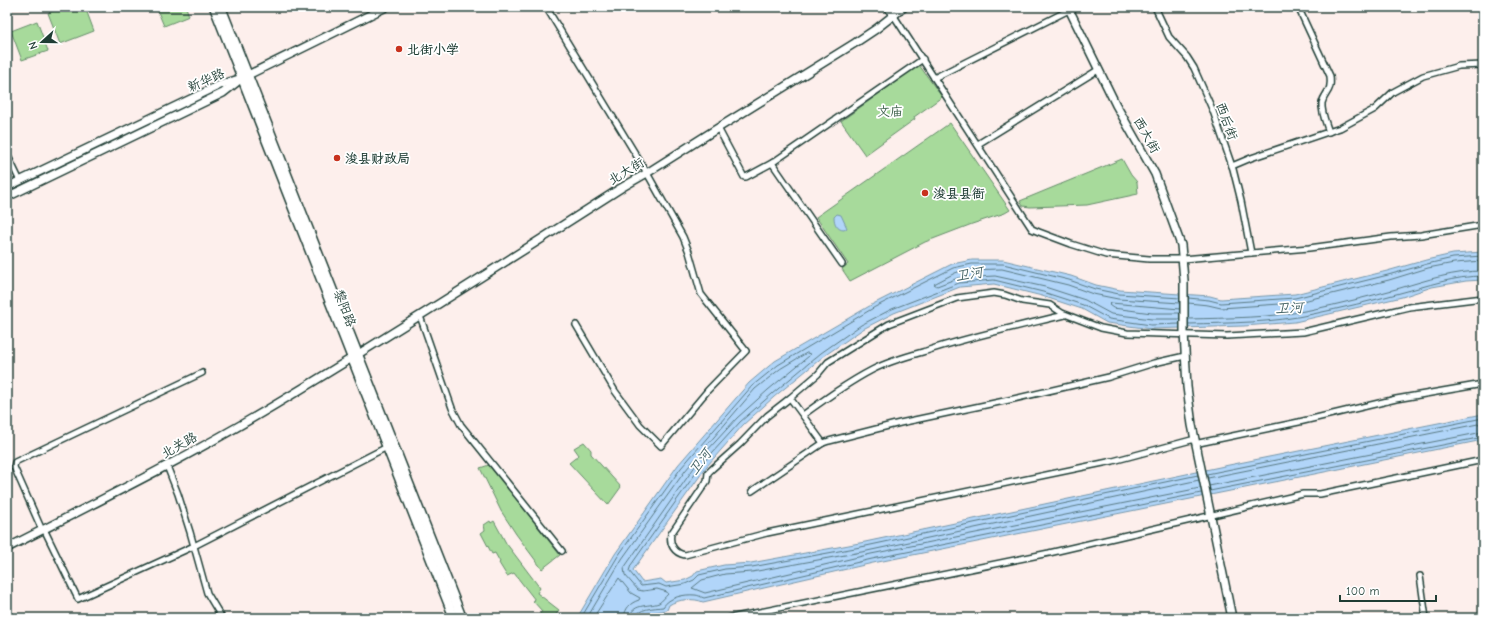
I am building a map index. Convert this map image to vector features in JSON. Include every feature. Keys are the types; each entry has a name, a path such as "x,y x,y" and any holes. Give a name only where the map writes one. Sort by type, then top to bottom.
{"main road":[{"name":"黎阳路","path":"214,7 245,76"},
{"name":"黎阳路","path":"221,7 245,76 355,356 462,618"},
{"name":"黎阳路","path":"355,356 387,447 454,618"}],"street":[{"path":"245,76 386,7"},
{"path":"546,7 647,173 683,237 689,252 701,294 746,351 708,390 661,446 640,425 615,391 576,325"},
{"path":"888,7 1032,229 1038,232 1106,255 1149,259 1183,259 1309,248 1391,237 1421,235 1483,225"},
{"name":"北大街","path":"355,356 621,188 855,43 894,16 904,7"},
{"name":"西后街","path":"1155,7 1169,37 1187,57 1194,68 1213,111 1232,166 1241,201 1251,254"},
{"path":"1298,7 1330,76 1331,86 1322,102 1322,109 1329,132"},
{"path":"934,78 1069,8"},
{"name":"西大街","path":"1069,8 1116,105 1155,174 1181,246 1184,281 1184,334 1187,387 1198,453 1232,618"},
{"path":"718,128 744,177 772,163 923,60"},
{"path":"1232,166 1250,158 1329,132 1348,124 1375,109 1393,92 1423,76 1459,66 1483,65"},
{"path":"978,144 1098,70"},
{"name":"新华路","path":"7,187 220,85 245,76"},
{"name":"新华路","path":"7,197 223,93 245,76"},
{"path":"7,154 20,181"},
{"path":"772,163 842,264"},
{"path":"1483,298 1409,307 1303,332 1227,336 1127,333 1101,328 1066,315 1050,306 1022,301 1005,294 994,293 957,298 889,324 851,346 828,362 818,374 767,416 708,473 707,481 671,534 670,540 673,548 680,554 685,555 767,533 1113,461 1197,441 1299,422 1396,399 1483,384"},
{"path":"803,416 823,400 859,377 873,369 896,360 960,340 1066,315"},
{"path":"420,316 452,408 462,424 562,552"},
{"name":"北关路","path":"7,548 167,466 262,412 355,356"},
{"path":"752,491 823,443 900,423 1109,377 1154,362 1185,356"},
{"path":"202,373 15,462 14,468 78,599 194,546 387,447"},
{"path":"790,398 823,443"},
{"path":"730,618 1049,553 1303,494 1320,494 1483,460"},
{"path":"167,466 178,494 207,592 222,618"},
{"path":"1420,576 1426,618"}],"green space":[{"path":"63,7 85,7 94,31 60,44 48,13"},
{"path":"156,7 186,7 189,16 164,26"},
{"path":"37,21 48,51 22,60 11,31"},
{"name":"文庙","path":"919,65 942,97 914,117 915,119 865,155 841,121"},
{"name":"浚县县衙","path":"950,123 1010,210 925,242 850,281 842,269 848,264 816,217"},
{"path":"1122,159 1131,175 1137,182 1138,194 1087,205 1030,207 1023,206 1020,201"},
{"path":"584,442 591,450 591,454 621,487 608,505 569,463 579,455 574,448"},
{"path":"489,465 560,555 542,569 501,511 480,468"},
{"path":"490,521 491,523 494,521 506,543 540,588 537,593 559,610 554,618 537,618 542,611 533,601 535,600 514,573 507,576 495,553 492,554 481,533 485,530 484,525"}],"water":[{"path":"837,214 841,215 847,228 844,230 839,229 835,224 834,217"},
{"name":"卫河","path":"1483,252 1483,280 1466,281 1432,287 1402,297 1295,322 1244,326 1151,329 1107,323 1082,309 1042,296 994,284 960,287 894,313 863,329 824,356 774,397 743,425 707,466 633,570 642,582 661,579 666,583 685,580 693,576 697,571 724,565 751,563 865,542 1229,465 1483,414 1483,440 873,563 703,602 695,600 681,600 669,605 667,610 649,613 634,618 577,618 615,554 678,465 749,383 775,361 873,304 952,264 972,260 1003,260 1071,276 1096,285 1120,290 1210,296 1221,299 1295,294 1426,260 1453,254"}],"place":[{"name":"北街小学","path":"399,49"},
{"name":"浚县财政局","path":"337,158"},
{"name":"浚县县衙","path":"925,193"}]}
